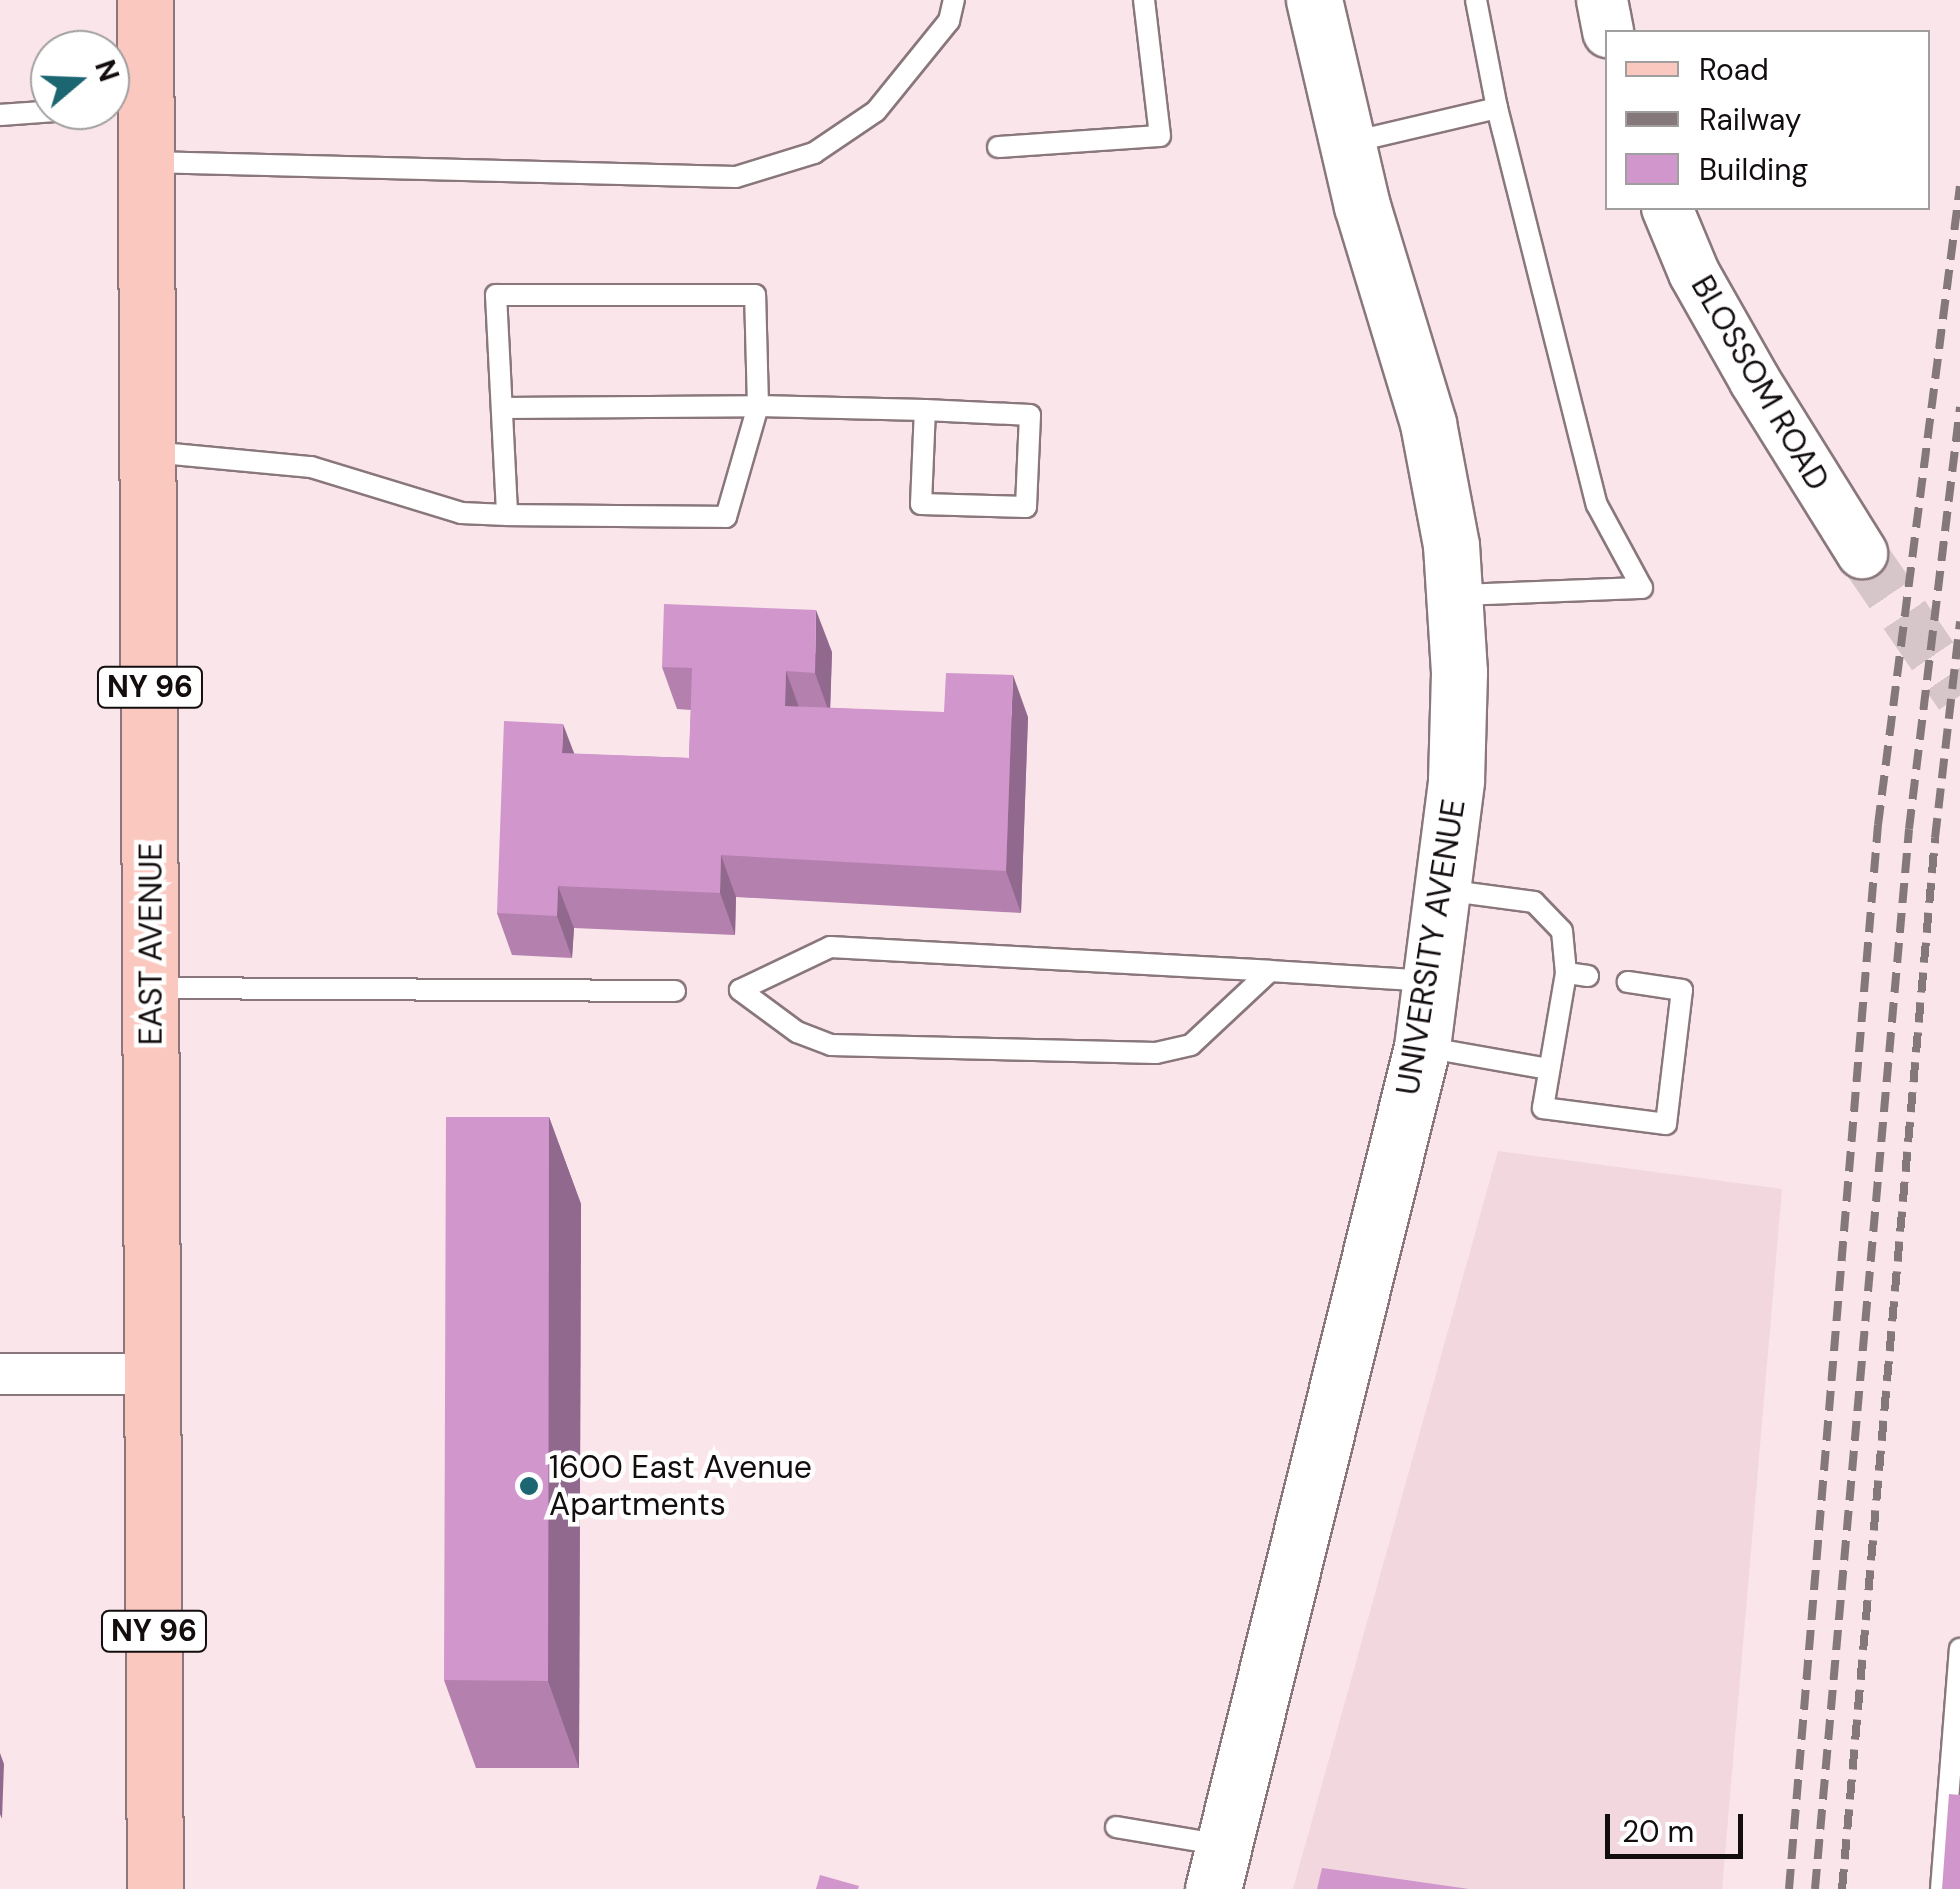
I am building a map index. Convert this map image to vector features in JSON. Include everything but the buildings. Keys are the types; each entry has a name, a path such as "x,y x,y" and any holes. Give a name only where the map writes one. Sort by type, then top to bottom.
{"main road":[{"name":"EAST AVENUE","path":"146,0 138,87 148,162 155,1889"},
{"name":"UNIVERSITY AVENUE","path":"1219,1867 1422,1046 1456,780 1454,596 1428,423 1346,144 1314,0"}],"street":[{"path":"1602,0 1608,30"},
{"name":"BLOSSOM ROAD","path":"1668,210 1694,273 1755,381 1862,553"},
{"path":"0,1374 154,1374"}],"lane":[{"path":"148,162 736,177 814,153 876,111 949,22 954,0"},
{"path":"998,148 1160,136 1144,0"},
{"path":"1454,596 1642,588 1596,505 1496,108 1476,0"},
{"path":"1346,144 1496,108"},
{"path":"0,114 30,112"},
{"path":"149,452 311,467 461,513 507,514 726,518 758,406 755,294 496,295 507,514"},
{"path":"502,408 758,406 925,410 1030,414 1026,508 921,504 925,410"},
{"path":"1443,890 1534,902 1562,931 1566,973 1544,1108 1666,1124 1682,990 1628,982"},
{"path":"1270,971 1191,1045 1156,1053 830,1044 797,1032 740,990 830,947 1270,971 1430,981"},
{"path":"1566,973 1588,976"},
{"path":"152,988 675,991"},
{"path":"1422,1046 1549,1069"},
{"path":"1941,1889 1960,1648"},
{"path":"1116,1827 1219,1867"}],"shaded area":[{"path":"1498,1151 1782,1189 1722,1889 1293,1889"}],"tunnel":[{"path":"1862,553 1960,696"}],"railway":[{"path":"1789,1889 1878,825 1960,186"},
{"path":"1815,1889 1909,829 1960,407"},
{"path":"1842,1889 1935,838 1960,621"}],"place":[{"name":"1600 East Avenue Apartments","path":"529,1486"}]}
